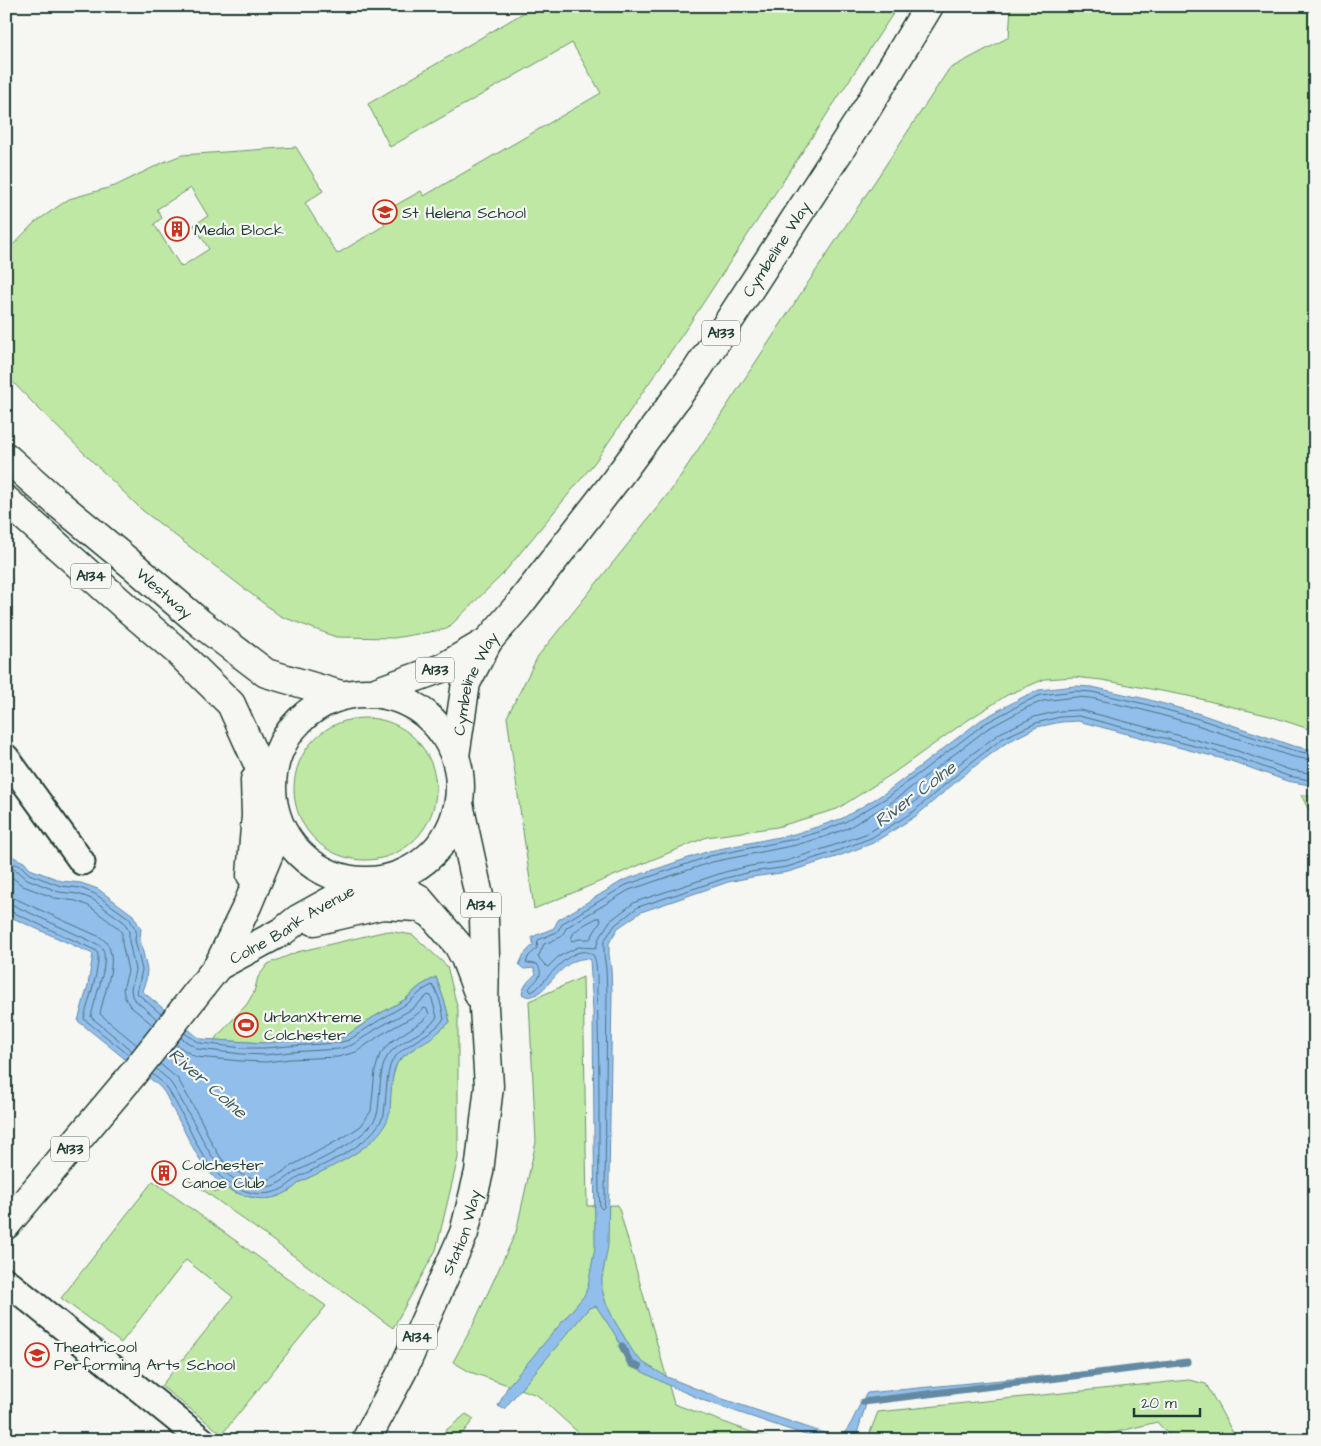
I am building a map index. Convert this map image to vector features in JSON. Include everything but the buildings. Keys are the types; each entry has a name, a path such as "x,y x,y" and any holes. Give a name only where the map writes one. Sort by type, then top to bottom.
{"main road":[{"name":"Cymbeline Way","path":"455,756 466,683 488,641 615,481 697,370 866,110 929,6"},
{"name":"Westway","path":"6,457 200,623 266,673 341,695"},
{"name":"A134","path":"6,500 176,650 231,704 271,793 280,827 290,844 316,868 341,879 376,881 402,875 412,870 430,856 446,837 459,804 460,777 455,756 446,738 426,714 410,704 378,691 362,691 341,695 315,708 300,720 287,735 278,753 272,774 271,793"},
{"name":"Cymbeline Way","path":"378,691 442,668 488,641"},
{"path":"247,906 254,855 256,816 252,750"},
{"name":"Station Way","path":"366,1440 402,1370 464,1233 479,1172 489,1086 484,1008 484,920 459,804"},
{"name":"Colne Bank Avenue","path":"6,1225 133,1074 218,966 247,906 280,827"},
{"name":"Colne Bank Avenue","path":"218,966 283,931 298,919 376,881"},
{"name":"Station Way","path":"376,881 418,898 432,913 458,945 465,958 484,1008"},
{"path":"283,931 310,922 382,905 418,907 432,913"}],"street":[{"path":"6,757 82,862"},
{"path":"6,1281 202,1440"}],"green space":[{"name":"St Helena School","path":"535,6 898,6 686,329 595,462 503,574 447,629 394,638 336,637 280,616 142,510 6,375 6,252 34,223 69,199 115,186 182,155 296,147 323,191 305,203 337,254 385,225 378,215 421,191 424,196 601,93 572,43 390,147 368,104","holes":["191,188 208,216 194,225 209,249 181,267 154,224 162,218 157,209"]},
{"path":"1011,6 1315,6 1315,731 1270,716 1188,696 1102,680 1074,677 1045,679 1007,695 962,724 892,774 837,809 777,827 707,837 534,909 507,717 538,656 672,489 949,69 1009,37"},
{"path":"365,718 392,724 404,730 415,739 424,750 430,762 436,789 430,816 424,828 415,839 404,848 392,854 365,860 338,854 326,848 315,839 306,828 300,816 294,789 300,762 306,750 315,739 326,730 338,724"},
{"path":"1301,795 1315,797 1315,822"},
{"path":"387,931 413,935 447,966 458,1010 458,1158 436,1250 393,1328 188,1179 216,1192 227,1189 256,1198 274,1197 283,1194 300,1182 355,1153 374,1139 397,1063 450,1022 436,977 420,986 404,1000 372,1018 346,1036 337,1039 264,1043 214,1040 247,1004 254,992 258,977 268,964 297,952"},
{"path":"583,977 587,1206 618,1205 674,1404 773,1440 584,1440 582,1436 537,1395 470,1372 453,1362 473,1325 516,1232 536,1142 529,1001"},
{"path":"153,1181 326,1306 222,1434 161,1386 233,1297 186,1260 121,1343 61,1298"},
{"path":"1189,1380 1206,1384 1237,1440 1173,1440 1157,1422 1085,1440 867,1440 878,1412"},
{"path":"466,1414 474,1419 457,1440 434,1440"}],"water":[{"name":"River Colne","path":"1075,686 1092,687 1146,699 1200,714 1293,746 1315,750 1315,786 1287,781 1231,761 1078,721 1061,722 1037,727 1006,743 971,769 916,816 873,843 788,872 728,882 641,912 618,928 609,943 612,992 608,1246 602,1278 602,1289 614,1320 635,1355 644,1363 667,1377 717,1397 839,1438 848,1428 867,1393 1187,1362 873,1398 866,1404 855,1440 820,1440 705,1401 641,1371 631,1364 596,1306 589,1308 504,1409 498,1406 508,1386 584,1296 588,1286 595,1247 593,1011 590,959 579,959 569,964 537,994 530,997 522,994 527,983 536,974 534,968 524,969 519,965 524,954 533,945 532,937 554,928 558,920 624,880 709,851 794,834 843,818 885,793 981,720 1039,690"},
{"name":"River Colne","path":"6,852 24,862 30,869 62,881 81,883 98,889 133,915 141,929 140,939 147,970 142,991 201,1039 264,1043 337,1039 346,1036 372,1018 406,999 420,986 436,977 450,1022 398,1062 393,1078 390,1110 386,1123 367,1145 340,1163 300,1182 280,1196 262,1199 239,1194 225,1186 203,1165 161,1088 78,1021 88,985 93,954 6,915"}],"waterway":[{"path":"622,1346 631,1364 639,1367"},
{"path":"863,1402 1187,1362"}],"place":[{"name":"St Helena School","path":"385,212"},
{"name":"Media Block","path":"177,229"},
{"name":"UrbanXtreme Colchester","path":"246,1025"},
{"name":"Colchester Canoe Club","path":"164,1173"},
{"name":"Theatricool Performing Arts School","path":"37,1355"}]}
